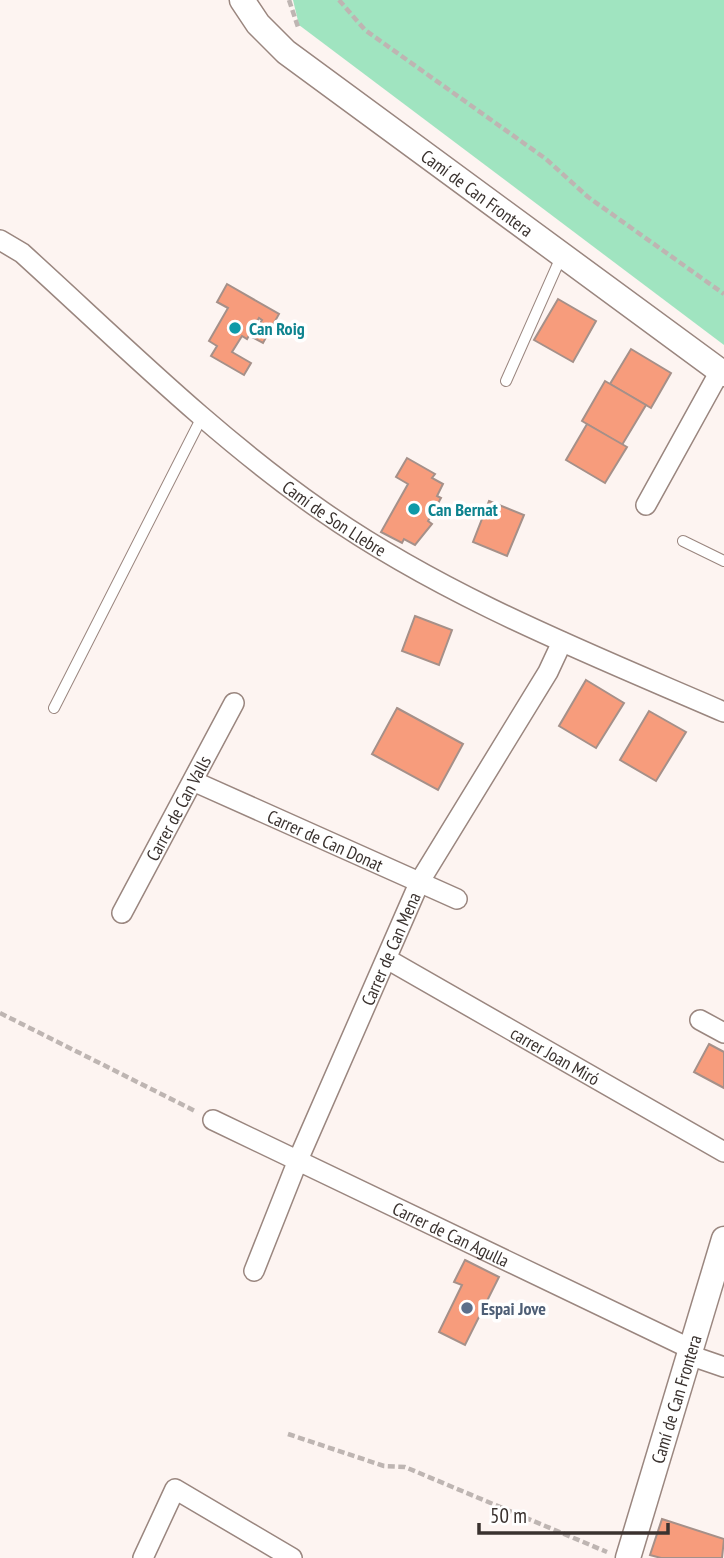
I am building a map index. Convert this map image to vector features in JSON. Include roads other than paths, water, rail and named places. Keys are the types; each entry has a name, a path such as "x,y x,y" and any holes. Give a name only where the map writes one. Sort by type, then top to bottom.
{"street":[{"name":"Camí de Can Frontera","path":"242,0 258,24 286,52 722,372"},
{"name":"Camí de Son Llebre","path":"0,240 22,253 202,417 345,526 413,568 562,642 724,712"},
{"path":"646,505 722,372"},
{"name":"Carrer de Can Mena","path":"254,1271 298,1160 420,881 548,672 562,642"},
{"name":"Carrer de Can Valls","path":"122,913 234,703"},
{"name":"Carrer de Can Donat","path":"193,781 457,899"},
{"name":"carrer Joan Miró","path":"387,959 724,1152"},
{"path":"700,1020 724,1033"},
{"name":"Carrer de Can Agulla","path":"213,1120 724,1367"},
{"name":"Camí de Can Frontera","path":"618,1555 690,1352 724,1239"},
{"path":"143,1558 175,1489 292,1558"}],"lane":[{"path":"506,381 562,255"},
{"path":"54,708 202,417"},
{"path":"683,541 724,561"}],"place":[{"name":"Can Roig","path":"235,328"},
{"name":"Can Bernat","path":"414,509"},
{"name":"Espai Jove","path":"467,1308"}]}
